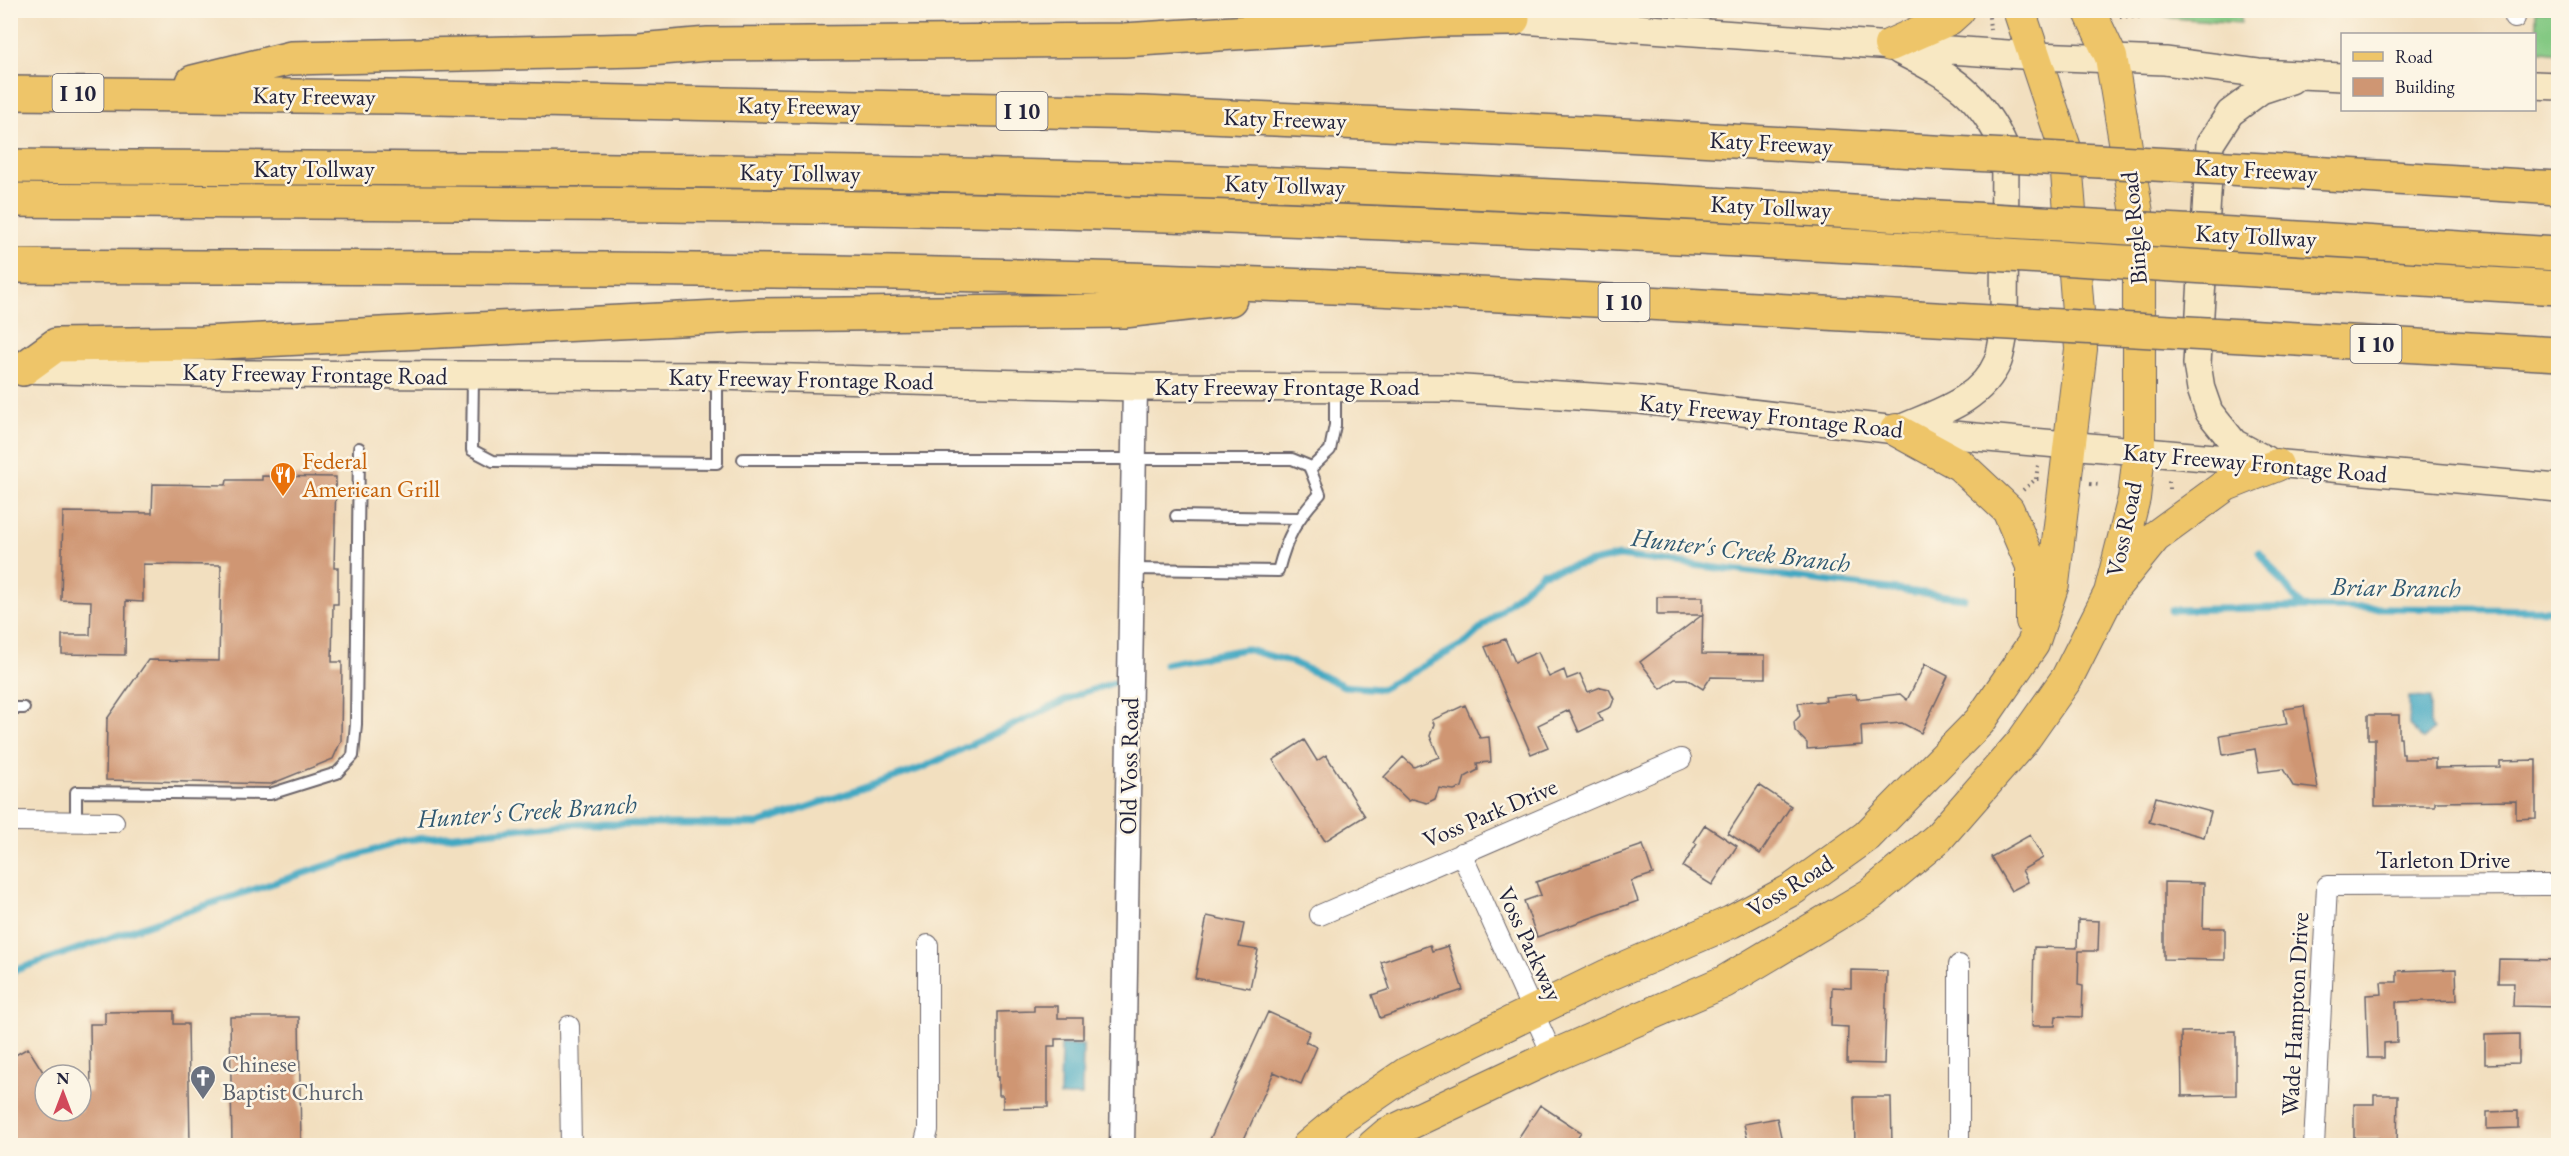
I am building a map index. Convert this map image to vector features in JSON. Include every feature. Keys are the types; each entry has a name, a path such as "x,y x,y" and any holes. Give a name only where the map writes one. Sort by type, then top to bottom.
{"highway":[{"path":"146,93 291,58 639,50 720,44 1124,40 1438,20 1513,19"},
{"name":"Katy Freeway","path":"10,93 146,93 1144,113 1605,134 2559,188"},
{"name":"Katy Tollway","path":"10,166 676,171 1072,178 1464,191 2559,254"},
{"path":"2445,181 2559,175"},
{"name":"Katy Tollway","path":"10,201 596,205 1060,212 1485,227 1908,249 2559,288"},
{"name":"I 10","path":"10,266 794,272 1102,278 1331,287 2559,354"},
{"path":"17,369 56,345 150,345 758,315 1124,311 1331,287"},
{"path":"2472,349 2559,364"}],"main road":[{"path":"1336,10 1513,19 2036,56 2111,57 2165,61 2258,73 2341,77"},
{"path":"2019,10 2065,148 2081,349 2071,446"},
{"name":"Bingle Road","path":"2089,10 2111,57 2139,225 2139,453"},
{"path":"1890,45 1949,19 1974,14"},
{"path":"1890,45 1943,72 1964,88 1996,128 2005,149 2004,334 1998,360 1988,379 1963,401 1896,430"},
{"path":"2277,465 2234,443 2209,412 2201,389 2197,364 2210,144 2230,113 2261,90 2304,75"},
{"path":"2536,85 2559,86"},
{"name":"Katy Freeway Frontage Road","path":"17,369 244,374 717,376 1135,387 1448,388 1640,400 1896,430 2559,488"},
{"path":"1896,430 1960,465 2008,510 2032,566 2033,644"},
{"name":"Voss Road","path":"1308,1146 1343,1117 1407,1073 1532,1010 1731,922 1793,889 1867,836 1980,721 2033,644 2053,584 2071,446"},
{"name":"Voss Road","path":"1373,1146 1387,1134 1553,1056 1724,982 1871,894 1938,838 2022,742 2067,678 2110,593 2134,498 2139,453"},
{"path":"2110,593 2155,537 2226,485 2277,465"},
{"path":"1838,857 1871,894"}],"street":[{"name":"Old Voss Road","path":"1122,1146 1135,387"},
{"name":"Voss Park Drive","path":"1320,915 1681,759"},
{"path":"10,820 114,822"},
{"name":"Voss Parkway","path":"1461,853 1553,1056"},
{"name":"Tarleton Drive","path":"2327,886 2559,885"},
{"name":"Wade Hampton Drive","path":"2314,1146 2327,886"},
{"path":"924,1146 928,1130 928,945"},
{"path":"1959,965 1959,1146"},
{"path":"570,1026 571,1146"}],"lane":[{"path":"473,375 472,450 494,461 717,463 717,376"},
{"path":"1310,469 1330,450 1335,425 1335,388"},
{"path":"76,822 76,792 270,794 337,773 353,756 356,724 358,448"},
{"path":"743,459 1292,459 1310,469 1320,494 1298,518 1283,550 1278,570 1132,569"},
{"path":"1176,516 1298,518"},
{"path":"10,708 24,708"}],"path":[{"path":"1974,14 1990,30"},
{"path":"2120,16 2128,19 2146,17"},
{"path":"2018,495 2036,479 2038,465"},
{"path":"2170,474 2169,489 2173,494"},
{"path":"2036,479 2050,481"},
{"path":"2161,489 2169,489"}],"green space":[{"path":"2141,11 2241,11 2241,23 2172,18"},
{"path":"2536,11 2558,11 2558,53 2536,50"}],"water":[{"path":"2409,697 2430,698 2430,726 2433,729 2423,740 2409,725"},
{"path":"1061,1045 1083,1045 1082,1096 1060,1096"}],"building":[{"path":"262,476 336,477 334,568 338,568 338,604 333,604 332,662 342,662 341,741 333,759 271,784 106,780 107,719 148,660 219,661 221,565 143,564 143,602 126,601 125,655 62,654 62,635 90,635 91,601 61,600 63,512 152,513 153,484 226,485 227,480 262,480"},
{"path":"1657,597 1703,597 1702,654 1765,655 1765,678 1711,677 1703,689 1687,679 1675,679 1661,689 1640,662 1702,615 1657,615"},
{"path":"1505,639 1515,662 1538,652 1549,677 1564,670 1567,679 1580,674 1588,692 1601,687 1609,689 1614,699 1611,707 1598,713 1602,721 1579,732 1569,710 1538,725 1548,747 1531,754 1485,647"},
{"path":"1925,664 1948,676 1921,733 1902,723 1861,726 1862,745 1807,749 1807,743 1795,731 1794,722 1800,716 1798,703 1826,701 1825,697 1856,694 1857,699 1900,694 1907,700"},
{"path":"1465,705 1480,738 1489,737 1491,762 1477,763 1478,770 1465,777 1462,787 1454,790 1439,788 1435,799 1427,803 1413,799 1409,801 1384,777 1403,757 1414,767 1439,757 1430,736 1434,724 1432,720"},
{"path":"2304,706 2318,789 2293,786 2283,769 2259,772 2255,749 2223,755 2220,735 2287,724 2284,709"},
{"path":"2368,715 2399,715 2399,738 2401,738 2404,759 2435,759 2435,768 2500,767 2500,761 2536,760 2536,818 2516,819 2516,801 2435,802 2435,806 2375,806 2375,739 2368,739"},
{"path":"1304,740 1317,761 1326,755 1365,816 1325,841 1273,760"},
{"path":"1759,785 1791,806 1760,854 1728,833"},
{"path":"2156,797 2211,812 2204,837 2149,822"},
{"path":"1705,825 1737,846 1712,885 1683,867 1697,844 1694,842"},
{"path":"2030,835 2043,858 2022,870 2028,882 2011,891 1991,857"},
{"path":"1643,845 1653,874 1631,881 1638,901 1537,937 1524,901 1541,895 1536,882"},
{"path":"2164,882 2204,883 2203,928 2225,928 2225,960 2164,959"},
{"path":"1207,916 1244,924 1239,947 1258,950 1250,988 1195,978"},
{"path":"2078,920 2099,921 2098,951 2079,951 2078,985 2083,986 2082,1017 2056,1016 2055,1026 2032,1026 2034,947 2077,948"},
{"path":"1430,945 1432,951 1448,946 1463,990 1380,1018 1372,995 1390,989 1381,962"},
{"path":"2499,959 2559,960 2559,1007 2513,1006 2514,983 2498,983"},
{"path":"2456,969 2457,1000 2396,1002 2397,1042 2384,1043 2384,1058 2368,1058 2366,995 2382,994 2381,982 2397,982 2397,971"},
{"path":"1851,970 1887,971 1884,1064 1847,1063 1848,1027 1831,1026 1832,987 1851,988"},
{"path":"1034,1006 1058,1006 1058,1018 1083,1018 1083,1039 1055,1039 1055,1046 1048,1046 1048,1107 1003,1108 1003,1095 999,1095 999,1077 997,1077 997,1012 1034,1011"},
{"path":"174,1011 174,1024 188,1024 190,1146 10,1146 10,1058 28,1048 37,1063 33,1063 33,1123 93,1123 93,1063 91,1063 90,1024 105,1024 105,1012"},
{"path":"1268,1012 1310,1031 1305,1042 1317,1047 1301,1084 1274,1072 1241,1146 1207,1146"},
{"path":"230,1017 299,1017 301,1146 232,1146"},
{"path":"2236,1031 2236,1095 2182,1096 2181,1032"},
{"path":"2519,1034 2519,1063 2485,1064 2485,1035"},
{"path":"2374,1095 2398,1095 2397,1146 2379,1146 2379,1138 2354,1138 2354,1104 2374,1104"},
{"path":"1854,1097 1891,1097 1892,1146 1855,1146"},
{"path":"1540,1105 1581,1132 1572,1146 1513,1146"},
{"path":"2518,1111 2518,1128 2487,1129 2487,1112"},
{"path":"1777,1118 1783,1146 1749,1146 1744,1124"}],"waterway":[{"name":"Briar Branch","path":"2259,552 2302,607 2558,610"},
{"name":"Hunter's Creek Branch","path":"1165,664 1245,649 1292,662 1344,686 1381,689 1465,643 1542,573 1619,556 1964,598"},
{"name":"Hunter's Creek Branch","path":"2171,610 2302,607"},
{"name":"Hunter's Creek Branch","path":"10,972 405,840 565,824 758,824 922,768 1079,694 1113,683"}],"place":[{"name":"Federal American Grill","path":"283,498"},
{"name":"Chinese Baptist Church","path":"203,1101"}]}
